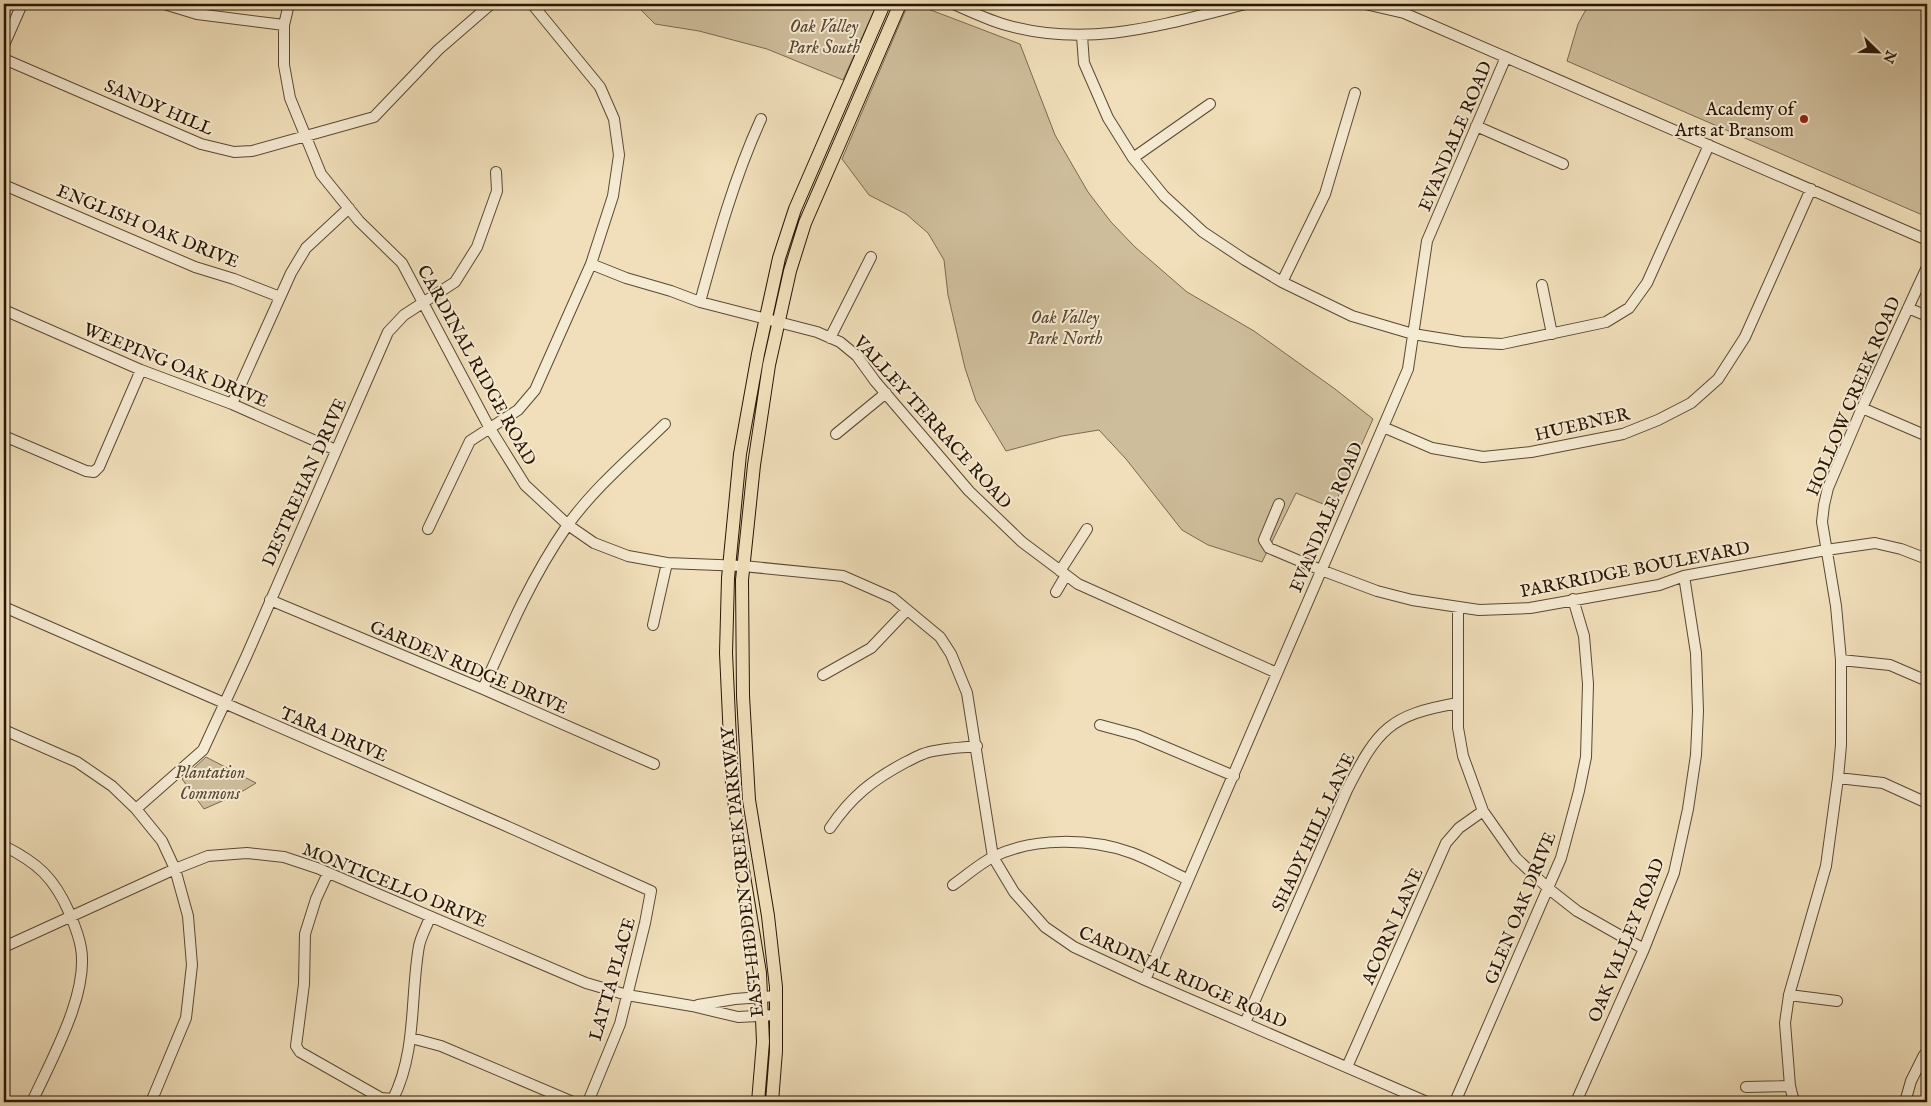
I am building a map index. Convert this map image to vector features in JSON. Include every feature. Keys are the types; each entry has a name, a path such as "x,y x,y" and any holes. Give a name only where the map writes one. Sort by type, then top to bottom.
{"main road":[{"name":"EAST HIDDEN CREEK PARKWAY","path":"758,1102 763,1042 760,973 743,870 732,783 726,652 728,578 740,454 765,320 779,258 795,209 884,4"},
{"name":"EAST HIDDEN CREEK PARKWAY","path":"772,1102 776,1051 776,996 768,916 749,800 743,696 743,566 754,465 769,365 790,271 805,223 900,4"}],"street":[{"path":"4,45 22,4"},
{"path":"164,4 197,14 284,25"},
{"name":"CARDINAL RIDGE ROAD","path":"289,4 284,25 284,65 290,98 321,174 359,221 402,263 489,427 525,486 568,525 594,542 628,556 667,563 730,565 843,576 894,598 940,637 951,654 967,694 977,746 993,857 1014,892 1046,927 1074,947 1144,980 1426,1102"},
{"name":"SANDY HILL","path":"4,58 218,150 234,152 252,151 374,117 438,50 491,4"},
{"path":"428,529 470,441 518,410 535,390 590,264 613,196 619,155 614,119 600,87 532,4"},
{"path":"953,4 1005,25 1047,33 1082,36 1152,28 1246,4"},
{"path":"1365,4 1404,13 1927,240"},
{"path":"1082,36 1084,63 1108,118 1133,158 1164,196 1204,232 1282,282 1352,316 1413,334 1463,342 1502,344 1606,322 1629,308 1647,283 1709,145"},
{"name":"EVANDALE ROAD","path":"1144,980 1234,776 1408,369 1427,241 1506,57"},
{"path":"1282,282 1325,194 1354,94"},
{"path":"1133,158 1210,104"},
{"path":"700,302 721,224 746,152 761,119"},
{"path":"1476,126 1562,164"},
{"name":"DESTREHAN DRIVE","path":"136,810 203,750 388,332 404,315 455,282 477,246 497,192 496,172"},
{"name":"ENGLISH OAK DRIVE","path":"4,185 195,267 234,278 280,297"},
{"name":"HUEBNER","path":"1382,427 1432,448 1483,457 1531,452 1623,434 1658,420 1691,403 1718,379 1745,337 1812,189"},
{"path":"232,404 291,273 306,248 349,208"},
{"path":"830,338 871,257"},
{"name":"VALLEY TERRACE ROAD","path":"590,264 700,302 817,332 840,342 857,356 886,394 969,491 1022,542 1063,573 1078,584 1277,672"},
{"name":"HOLLOW CREEK ROAD","path":"1794,1102 1790,1086 1785,1023 1789,995 1826,866 1838,778 1842,706 1841,660 1836,606 1822,522 1824,505 1828,488 1862,408 1927,267"},
{"path":"1542,286 1552,334"},
{"path":"1908,308 1927,316"},
{"name":"WEEPING OAK DRIVE","path":"4,310 141,370 232,404 336,450"},
{"path":"4,436 86,471 94,472 99,467 141,370"},
{"path":"836,434 886,394"},
{"path":"1862,408 1927,436"},
{"path":"483,689 521,603 568,525 596,490 664,424"},
{"name":"PARKRIDGE BOULEVARD","path":"1279,504 1264,540 1269,548 1377,591 1412,600 1479,610 1530,608 1658,585 1684,576 1826,550 1875,544 1901,549 1927,559"},
{"path":"1056,592 1063,573 1086,529"},
{"path":"653,625 667,563"},
{"name":"OAK VALLEY ROAD","path":"1576,1102 1644,949 1674,872 1688,809 1696,755 1698,711 1696,653 1684,576"},
{"name":"GARDEN RIDGE DRIVE","path":"270,600 483,689 654,764"},
{"name":"GLEN OAK DRIVE","path":"1455,1102 1561,858 1586,757 1588,684 1584,636 1573,600"},
{"name":"TARA DRIVE","path":"4,607 651,891"},
{"path":"1458,608 1458,728 1463,756 1483,811 1516,858 1549,889 1577,911 1644,949"},
{"path":"823,675 871,648 907,610"},
{"path":"1841,660 1890,666 1927,682"},
{"name":"SHADY HILL LANE","path":"1245,1023 1347,790 1365,755 1381,733 1401,718 1427,708 1458,703"},
{"path":"1100,725 1137,735 1234,776"},
{"path":"4,730 77,762 112,786 136,810 162,841 175,869 188,916 192,965 186,1018 151,1102"},
{"path":"830,828 856,796 871,782 888,771 923,753 977,746"},
{"path":"1838,778 1883,783 1927,803"},
{"name":"ACORN LANE","path":"1347,1067 1446,842 1459,828 1483,811"},
{"path":"952,885 993,857 1037,845 1062,842 1087,843 1133,853 1187,879"},
{"path":"4,846 35,865 52,881 60,892 71,917 82,950 81,980 74,1008 32,1102"},
{"name":"MONTICELLO DRIVE","path":"4,947 175,869 208,856 248,853 284,857 328,873 586,983 627,994 738,1017 776,1015"},
{"path":"328,873 316,898 305,934 304,984 296,1046 300,1052 381,1098 393,1099 400,1084 411,1038 419,944 430,917"},
{"name":"LATTA PLACE","path":"588,1102 620,1024 651,891"},
{"path":"1789,995 1837,1001"},
{"name":"MONTICELLO DRIVE","path":"692,1006 776,996"},
{"path":"411,1038 441,1046 573,1102"},
{"path":"1905,1102 1911,1082 1927,1052"},
{"path":"1746,1088 1790,1086"}],"green space":[{"name":"Oak Valley Park South","path":"635,4 877,4 843,80 767,49 699,31 655,24"},
{"name":"Oak Valley Park North","path":"915,4 1020,44 1055,135 1088,192 1111,222 1135,247 1187,292 1254,331 1335,389 1373,419 1333,508 1296,493 1262,562 1208,545 1182,530 1126,459 1099,430 1062,436 1006,451 976,401 965,368 948,295 944,260 928,233 906,214 869,195 842,159 906,9"},
{"name":"Academy of Arts at Bransom","path":"1589,4 1927,4 1927,217 1567,61 1578,24"},
{"name":"Plantation Commons","path":"206,757 256,783 238,794 204,809 182,779"}],"place":[{"name":"Academy of Arts at Bransom","path":"1804,119"}]}
